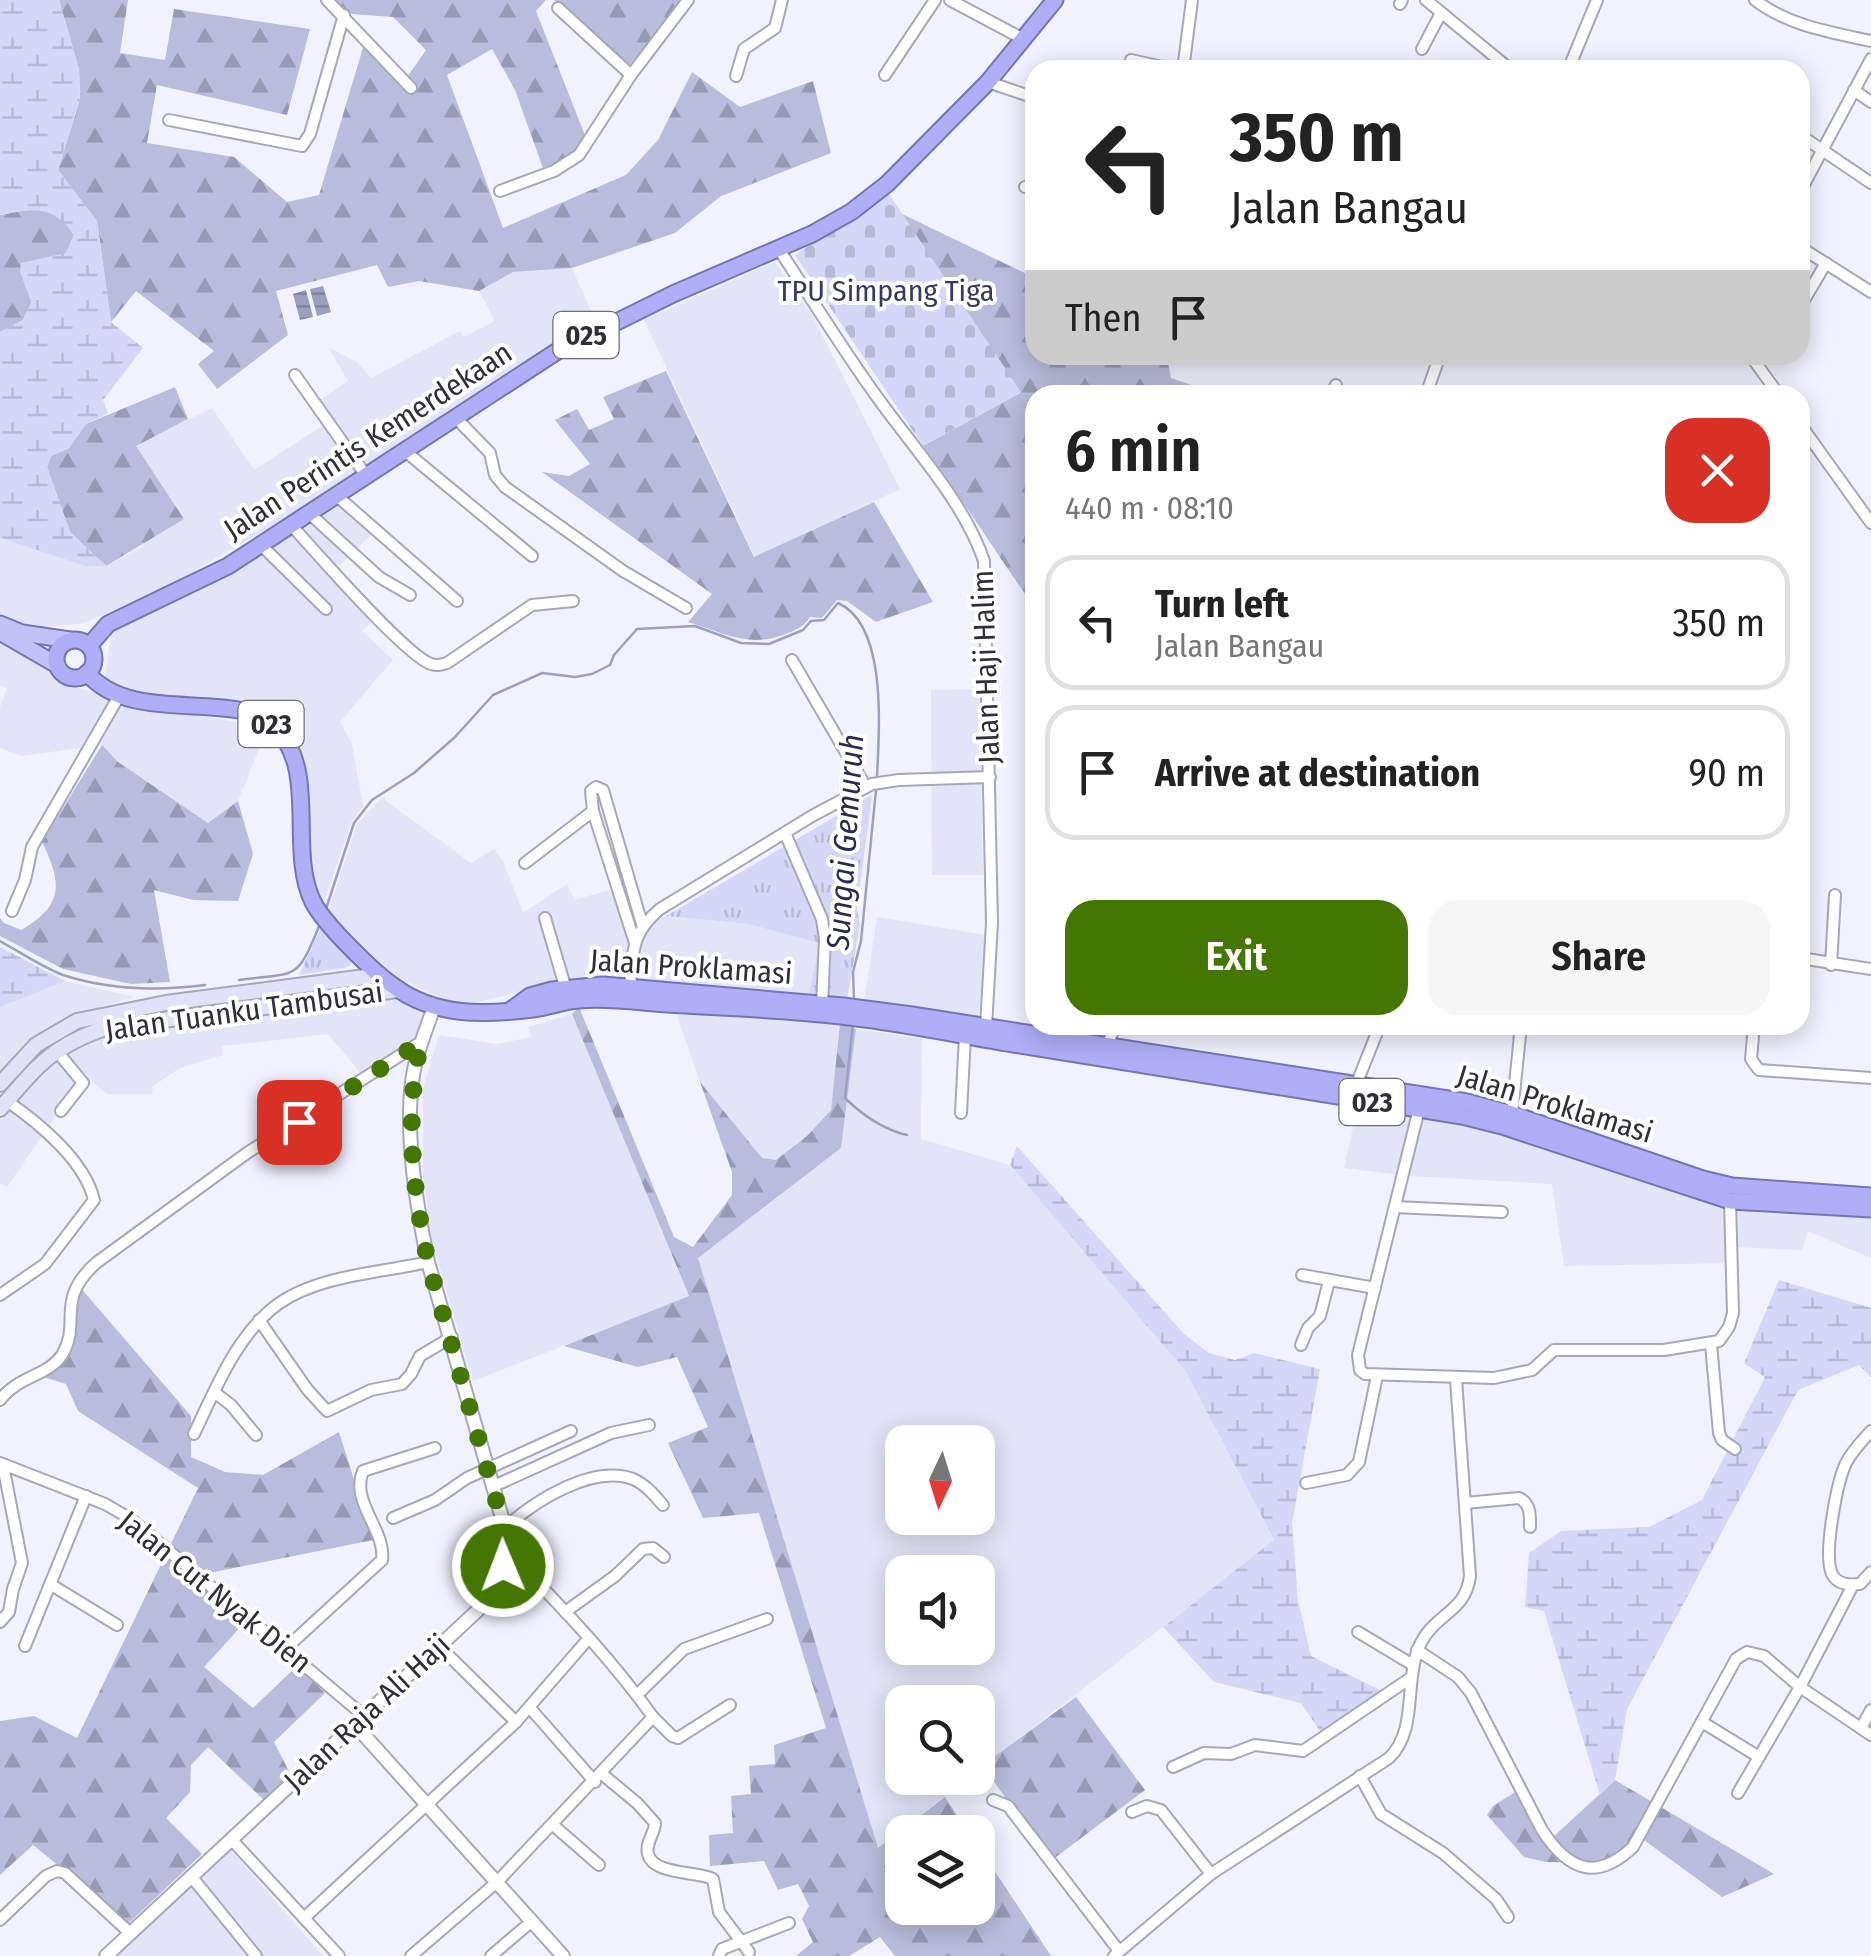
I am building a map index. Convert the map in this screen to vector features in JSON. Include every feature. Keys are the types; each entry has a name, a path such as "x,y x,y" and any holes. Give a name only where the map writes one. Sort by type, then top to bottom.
{"highway":[{"name":"Jalan Perintis Kemerdekaan","path":"89,646 108,624 202,581 556,352 602,327 812,234 875,194 988,82 1055,0"},
{"path":"70,640 80,640 89,646 94,657 87,673 70,677 57,665 60,647 70,640"},
{"name":"023","path":"87,673 98,686 119,696 237,712 262,718 273,726 285,739 293,759 305,871 313,903 380,975"},
{"name":"Jalan Proklamasi","path":"380,975 398,990 434,1007 459,1013 512,1009 630,987 821,1009"},
{"name":"Jalan Proklamasi","path":"512,1009 530,996 566,986 843,1011 1025,1034"},
{"name":"Jalan Proklamasi","path":"912,1020 965,1036 1467,1102 1512,1114 1730,1201 1871,1209"},
{"name":"Jalan Proklamasi","path":"1034,1035 1311,1084 1502,1126 1658,1172 1732,1186 1871,1196"}],"main road":[{"path":"0,624 22,633 70,640"},
{"path":"0,632 57,665"},
{"name":"Jalan Tuanku Tambusai","path":"0,1084 36,1045 77,1020 166,1003 380,975"},
{"name":"Jalan Tuanku Tambusai","path":"4,1104 38,1063 80,1036 108,1027 398,990"}],"street":[{"path":"327,0 411,88"},
{"path":"500,191 554,170 579,155 631,74 688,0"},
{"path":"736,76 748,45 776,28 782,0"},
{"path":"885,75 935,0"},
{"path":"950,0 1024,40"},
{"path":"1178,0 1192,2 1181,60"},
{"path":"1426,0 1499,60"},
{"path":"1572,60 1597,0"},
{"path":"1755,0 1799,24 1871,41"},
{"path":"558,8 631,74"},
{"path":"1422,50 1442,13"},
{"path":"169,120 302,146 310,134 344,15"},
{"path":"1810,175 1871,59"},
{"path":"988,82 1025,95"},
{"path":"1854,90 1871,102"},
{"path":"1810,142 1871,183"},
{"name":"Jalan Haji Halim","path":"778,248 978,541 984,561 992,923 986,1027"},
{"path":"1810,253 1871,292"},
{"path":"1810,290 1826,263"},
{"path":"295,374 367,476"},
{"path":"455,417 490,454 495,475 505,486 623,571 686,608"},
{"path":"1810,438 1871,523"},
{"path":"405,450 532,556"},
{"path":"337,496 458,601"},
{"path":"1860,509 1871,498"},
{"path":"310,514 379,578 410,594"},
{"path":"292,526 387,626 432,664 446,663 532,605 573,600"},
{"path":"261,545 326,609"},
{"path":"792,660 874,784"},
{"path":"12,912 32,848 119,696"},
{"path":"630,987 635,941 642,924 785,833 874,784 990,777"},
{"path":"635,941 593,811 591,791 598,787 605,796 642,924"},
{"path":"525,863 593,811"},
{"path":"785,833 822,919 826,939 821,1009"},
{"path":"1832,965 1835,895"},
{"path":"545,918 566,986"},
{"path":"1810,960 1871,969"},
{"name":"Jalan Raja Ali Haji","path":"106,1956 440,1647 477,1611 496,1585 506,1550 504,1528 428,1262 416,1194 412,1081 434,1007"},
{"path":"1106,1047 1111,1035"},
{"path":"1356,1085 1376,1035"},
{"path":"1512,1114 1520,1035"},
{"path":"1753,1035 1752,1059 1759,1070 1871,1078"},
{"path":"961,1113 965,1036"},
{"path":"0,1400 15,1383 54,1364 65,1350 72,1295 83,1274 247,1154 421,1042"},
{"path":"56,1050 84,1083 61,1111"},
{"path":"0,1294 45,1264 94,1200 79,1168 50,1139 44,1127 4,1104"},
{"path":"1419,1110 1358,1363 1365,1374 1456,1379 1523,1374 1554,1350 1664,1350 1710,1344 1725,1335 1733,1313 1730,1201"},
{"path":"1395,1207 1502,1212"},
{"path":"194,1434 214,1392 260,1320 281,1302 335,1280 428,1262"},
{"path":"1302,1275 1374,1288"},
{"path":"1300,1345 1308,1328 1320,1316 1328,1281"},
{"path":"260,1320 327,1411 371,1390 402,1384 420,1356 452,1337"},
{"path":"1710,1344 1719,1433 1735,1449"},
{"path":"1306,1482 1347,1474 1359,1462 1377,1376"},
{"path":"993,1800 1008,1806 1116,1954 1211,1874 1389,1758 1404,1739 1409,1679 1417,1650 1432,1624 1462,1601 1468,1590 1456,1379"},
{"path":"214,1392 232,1405 256,1435"},
{"path":"494,1486 610,1433 649,1424"},
{"path":"393,1518 572,1431"},
{"path":"1871,1431 1844,1468 1829,1559 1838,1581 1853,1585 1866,1580 1871,1572"},
{"path":"285,1649 382,1560 382,1546 360,1490 363,1472 436,1448"},
{"path":"0,1622 9,1612 12,1588 22,1563 2,1464"},
{"name":"Jalan Cut Nyak Dien","path":"2,1464 86,1496 132,1519 285,1649 359,1721"},
{"path":"504,1528 537,1502 608,1475 632,1479 662,1505"},
{"path":"24,1646 86,1496"},
{"path":"1465,1502 1525,1500 1530,1510 1530,1527"},
{"path":"565,1612 616,1576 643,1549 654,1548 664,1557"},
{"path":"506,1550 589,1638 672,1736 678,1738 730,1705"},
{"path":"50,1584 117,1625"},
{"path":"1738,1793 1853,1585"},
{"path":"638,1694 684,1649 767,1618"},
{"path":"1358,1632 1414,1665"},
{"path":"304,1918 516,1722 589,1638"},
{"path":"440,1647 516,1722"},
{"path":"1417,1650 1458,1677 1471,1693 1542,1830 1556,1851 1579,1867 1604,1867 1618,1861 1633,1847 1736,1659 1747,1652 1764,1656 1800,1687 1866,1732 1871,1710"},
{"path":"1173,1767 1204,1753 1231,1754 1255,1744 1290,1752 1310,1748 1409,1679"},
{"path":"530,1708 599,1778 637,1803 655,1822 648,1850 651,1860 662,1868 713,1879 719,1912 749,1952"},
{"path":"411,1956 497,1882 653,1717"},
{"path":"359,1721 563,1956"},
{"path":"1702,1722 1759,1758"},
{"path":"1360,1776 1381,1814 1443,1853 1496,1899 1508,1917"},
{"path":"1132,1812 1147,1806 1160,1810 1211,1874"},
{"path":"553,1825 598,1865"},
{"path":"231,1839 340,1956"},
{"path":"0,1920 46,1876 58,1871 65,1873 130,1933"},
{"path":"192,1876 256,1956"},
{"path":"491,1956 532,1921"},
{"path":"719,1956 722,1949 789,1923"}],"shaded area":[{"path":"775,262 811,313 900,489 755,557 644,320"},
{"path":"572,268 596,323 533,358 290,521 281,510 286,518 171,584 84,623 25,629 0,618 0,538 85,566 106,566 144,546 136,445 212,408 254,470 330,421 318,401 348,381 329,348 357,362 371,378 460,331 463,337 495,321 479,291 513,272"},
{"path":"323,286 331,312 317,316 310,289"},
{"path":"306,290 313,317 300,320 293,294"},
{"path":"342,504 372,534 333,572 376,617 362,631 393,660 340,722 352,744 363,806 352,821 322,908 310,855 304,756 286,723 259,706 138,694 110,685 105,678 112,627 262,555"},
{"path":"0,639 78,688 132,704 253,725 265,734 238,801 208,823 118,762 102,745 21,756 0,748 0,707 7,688 0,685"},
{"path":"980,689 983,875 932,875 931,690"},
{"path":"385,795 386,801 471,863 494,849 503,861 523,913 567,884 574,900 613,889 630,940 626,979 575,980 472,1003 444,1000 399,978 348,935 328,912 357,824"},
{"path":"666,916 748,924 819,943 808,998 639,979 643,933 650,924"},
{"path":"877,917 984,935 986,967 977,1021 864,1002"},
{"path":"65,981 134,997 79,1013 38,1036 0,1077 0,1007"},
{"path":"372,996 403,1002 425,1012 417,1040 364,1077 328,1034 222,1046 223,1055 180,1068 153,1086 152,1094 107,1094 84,1075 7,1187 0,1183 0,1118 46,1064 94,1037"},
{"path":"675,1010 840,1023 831,1110 807,1136 776,1160 762,1158 700,1082"},
{"path":"572,1014 689,1297 473,1381 433,1244 423,1178 423,1089 439,1035 497,1044 531,1037 528,1027"},
{"path":"856,1029 922,1039 921,1139 1010,1165 1186,1372 1274,1541 995,1757 995,1685 885,1685 885,1795 946,1795 921,1815 885,1815 885,1843 878,1849 698,1258 841,1148"},
{"path":"1358,1105 1461,1121 1729,1205 1871,1216 1871,1258 1808,1231 1802,1250 1734,1247 1733,1263 1564,1266 1552,1184 1344,1168"},
{"path":"231,1850 323,1956 116,1956"}],"green space":[{"path":"0,0 59,0 79,69 80,99 58,170 97,221 111,322 143,348 103,400 108,413 86,424 69,448 51,456 47,467 70,532 106,566 85,566 0,538 0,332 23,320 31,302 21,263 66,253 74,235 50,213 23,211 0,215"},
{"path":"59,0 128,0 120,53 165,60 174,9 310,29 287,115 157,85 147,143 234,157 287,202 319,195 365,41 403,83 426,50 393,17 352,14 334,0 546,0 536,11 586,138 575,154 544,171 515,90 492,49 447,75 503,228 626,175 658,140 692,72 740,107 813,81 831,153 721,196 675,233 572,268 513,272 479,291 419,281 388,287 377,265 276,291 288,335 217,389 198,364 214,351 136,291 111,322 97,221 58,170 80,99 79,69"},
{"path":"554,0 686,0 630,65"},
{"name":"TPU Simpang Tiga","path":"889,194 1021,392 923,446 795,255"},
{"path":"37,208 62,218 74,235 66,253 20,271 32,302 23,320 0,332 0,215"},
{"path":"902,214 1025,273 1025,365 1169,365 1171,378 1191,385 1025,385 1025,593 923,446 1020,393"},
{"path":"666,371 754,557 874,502 933,602 876,622 847,601 837,600 822,618 810,617 791,632 758,640 688,622 712,594 542,472 569,476 590,464 555,420 577,409 589,430 614,419 603,397"},
{"path":"175,387 188,419 136,446 184,519 106,566 70,532 47,467 51,456 69,448 86,424"},
{"path":"102,745 118,762 208,823 238,801 253,854 238,901 193,900 154,890 170,982 131,984 63,969 0,936 0,918 21,930 52,903 56,882 42,842"},
{"path":"872,795 857,909 860,924 847,1000 808,998 819,943 748,924 666,916"},
{"path":"322,925 353,958 349,967 299,975"},
{"path":"0,947 65,981 0,1007"},
{"path":"579,1007 674,1237 693,1247 732,1195 732,1172 700,1082 762,1158 776,1160 807,1136 831,1110 840,1023 856,1029 841,1148 698,1258 878,1848 885,1843 885,1925 995,1925 995,1872 1051,1956 895,1956 880,1937 849,1956 796,1956 813,1942 802,1919 809,1906 798,1884 778,1890 764,1861 710,1866 709,1835 733,1833 731,1796 751,1794 749,1766 775,1764 774,1745 826,1728 759,1513 703,1518 668,1443 708,1427 677,1357 638,1367 564,1346 689,1296 572,1014"},
{"path":"1017,1146 1184,1334 1209,1353 1235,1360 1254,1353 1320,1369 1292,1523 1298,1601 1311,1656 1386,1693 1322,1734 1301,1703 1214,1682 1163,1627 1274,1540 1186,1372 1010,1165"},
{"path":"1779,1280 1871,1308 1871,1377 1859,1365 1798,1390 1627,1709 1615,1780 1600,1795 1544,1611 1525,1607 1529,1553 1561,1531 1649,1527 1702,1500 1765,1377 1744,1363"},
{"path":"79,1286 191,1416 191,1457 225,1472 263,1475 339,1432 373,1540 209,1573 202,1581 246,1621 204,1667 253,1708 297,1666 325,1693 274,1742 291,1775 264,1800 208,1747 191,1765 190,1792 166,1818 202,1854 129,1923 33,1845 0,1875 0,1721 34,1716 77,1738 198,1488 78,1411 66,1384 43,1377 63,1364 69,1350"},
{"path":"1076,1697 1145,1790 1052,1860 995,1783 995,1756"},
{"path":"1615,1780 1774,1874 1722,1897 1637,1835 1616,1858 1599,1863 1546,1862 1524,1857 1487,1815 1493,1806 1523,1787 1552,1838"},
{"path":"945,1797 957,1815 921,1815"}],"waterway":[{"name":"Sungai Gemuruh","path":"325,912 354,823 372,800 414,773 455,737 493,695 542,673 575,677 592,674 610,665 637,629 695,626 741,643 769,644 803,630 811,621 824,620 838,603 854,615 873,655 879,707 877,777"},
{"name":"Sungai Gemuruh","path":"854,1000 853,972 861,941 876,790"},
{"name":"Sungai Gemuruh","path":"239,980 293,971 306,956 320,924"},
{"name":"Sungai Gemuruh","path":"0,941 47,968 98,984 134,988 205,985"},
{"name":"Sungai Gemuruh","path":"853,1023 845,1098 873,1121 907,1135"}],"route":[{"path":"299,1122 421,1042 412,1081 411,1108 419,1220 496,1492 504,1528 503,1566"}]}
